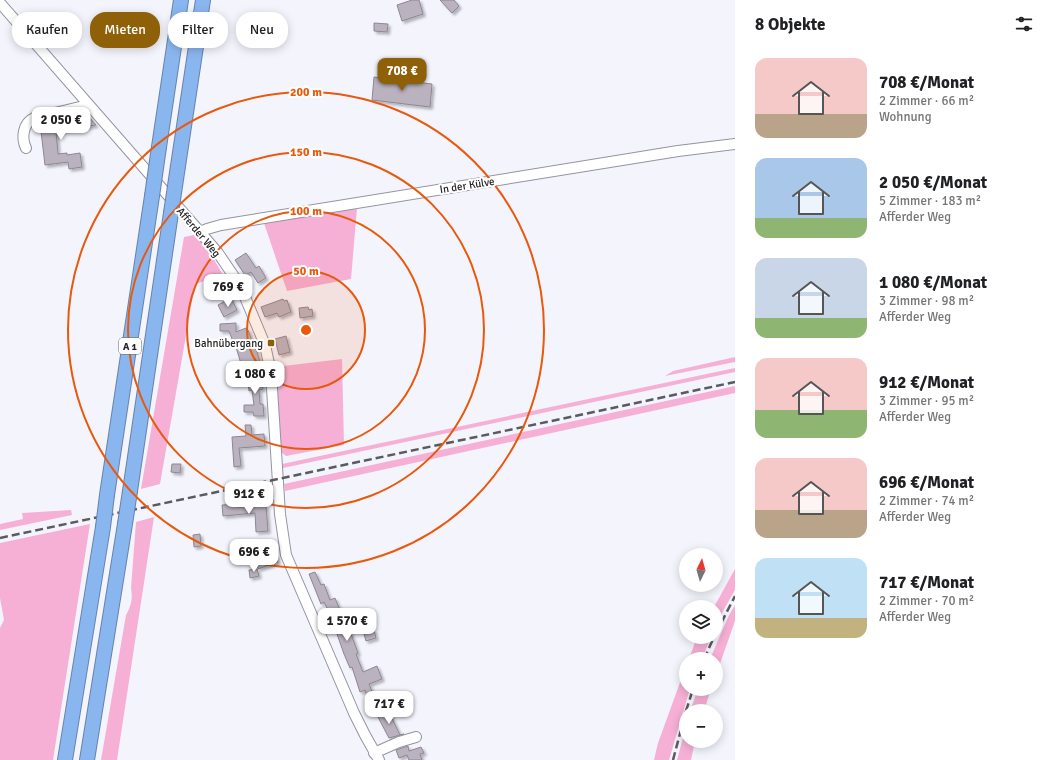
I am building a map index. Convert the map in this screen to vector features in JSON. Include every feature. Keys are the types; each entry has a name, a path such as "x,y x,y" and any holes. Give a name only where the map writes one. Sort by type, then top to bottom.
{"highway":[{"name":"A 1","path":"65,760 103,527 181,0"},
{"name":"A 1","path":"87,760 125,524 203,0"}],"street":[{"name":"Afferder Weg","path":"0,3 218,253 235,278 245,297 263,339 271,374 279,507 286,555 354,713 377,757"},
{"path":"26,148 23,142 24,131 29,120 88,105"},
{"name":"In der Külve","path":"200,232 222,225 678,151 735,144"},
{"path":"377,757 399,742 416,737"}],"shaded area":[{"path":"357,208 351,279 287,291 264,223"},
{"path":"199,234 223,275 195,284 160,484 141,489 184,237"},
{"path":"735,357 735,362 665,376 673,371"},
{"path":"342,359 344,445 286,456 281,452 275,367"},
{"path":"735,368 735,372 283,468 282,464"},
{"path":"735,386 735,393 285,491 284,484"},
{"path":"71,510 72,515 0,530 0,524 23,519 22,513"},
{"path":"154,517 117,760 101,760 126,615 132,599 131,588 136,522"},
{"path":"90,524 53,760 0,760 0,628 4,620 0,598 0,543"},
{"path":"735,569 735,590 723,611 723,600 718,600"},
{"path":"735,605 735,621 723,655 723,652 713,652 716,644 723,644 723,629"},
{"path":"694,644 708,644 705,652 692,652"},
{"path":"679,685 679,696 688,696 686,704 679,704 679,726 669,760 654,760 658,743"},
{"path":"695,696 709,696 706,704 693,704"},
{"path":"680,748 694,748 691,760 677,760"}],"building":[{"path":"412,0 419,0 423,14 402,21 397,5"},
{"path":"440,0 454,0 459,6 452,13"},
{"path":"374,23 388,24 387,32 374,31"},
{"path":"374,77 432,84 430,107 372,100"},
{"path":"89,117 96,125 56,131 58,154 67,153 67,155 80,153 82,167 69,169 68,162 45,165 40,123"},
{"path":"246,253 256,268 259,266 266,278 258,283 251,272 245,275 235,260"},
{"path":"231,298 237,310 224,317 218,305"},
{"path":"283,299 284,301 287,300 291,312 279,317 277,313 265,317 261,307"},
{"path":"308,307 309,310 312,309 313,316 300,318 299,308"},
{"path":"236,323 236,332 246,328 248,330 260,362 242,367 229,331 220,331 220,324"},
{"path":"286,336 290,352 279,355 275,339"},
{"path":"261,373 263,389 259,390 260,404 263,404 264,416 254,416 253,412 244,412 244,405 254,405 252,390 249,391 247,374"},
{"path":"245,425 251,425 252,435 264,434 265,446 239,448 241,466 234,467 232,437 246,436"},
{"path":"172,464 181,464 180,473 171,472"},
{"path":"238,504 238,507 266,506 268,531 256,532 255,513 223,516 222,505"},
{"path":"200,534 201,546 194,547 193,535"},
{"path":"268,542 273,555 275,554 278,562 258,569 256,561 261,559 256,546"},
{"path":"240,544 242,556 235,557 233,546"},
{"path":"257,569 259,576 250,578 249,570"},
{"path":"315,572 321,585 324,584 330,600 335,598 347,632 350,631 358,653 356,654 363,672 377,666 382,679 369,684 375,699 369,702 365,690 360,692 352,667 350,668 344,654 330,614 324,602 321,604 309,574"},
{"path":"374,630 376,638 366,641 364,634"},
{"path":"389,712 400,735 404,734 389,738 378,717"},
{"path":"408,746 409,751 421,747 424,753 420,754 422,760 409,760 407,755 399,758 396,750"}],"railway":[{"path":"0,538 735,382"},
{"path":"723,619 735,596"},
{"path":"707,652 711,644"},
{"path":"688,704 691,696"},
{"path":"673,760 679,737"}],"place":[{"name":"Bahnübergang","path":"271,343"}]}
